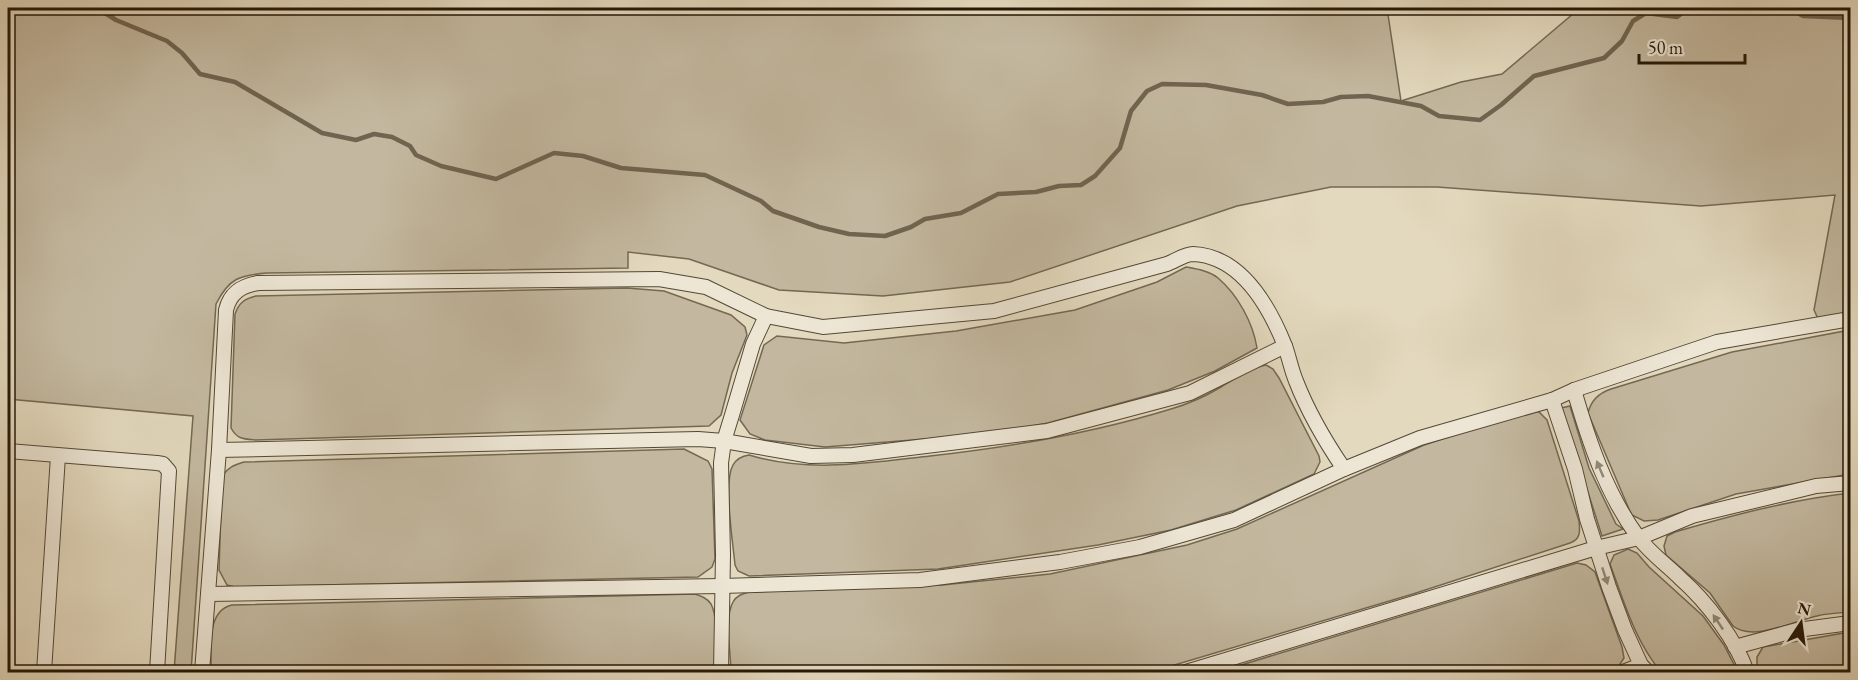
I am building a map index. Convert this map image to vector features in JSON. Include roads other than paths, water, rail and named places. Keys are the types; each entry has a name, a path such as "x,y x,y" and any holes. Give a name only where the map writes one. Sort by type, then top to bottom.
{"street":[{"path":"202,672 219,450 226,310 229,299 247,285 258,283 659,279 706,287 766,316 823,327 993,311 1167,264 1191,254 1224,261 1251,284 1285,346 1295,379 1325,441 1344,469"},
{"path":"722,672 721,463 724,441 753,344 766,316"},
{"path":"208,594 722,586 942,578 1060,562 1140,547 1234,520 1344,469 1420,438 1552,400 1574,390 1717,342 1851,319"},
{"path":"219,450 698,439 724,441 811,456 854,455 1047,432 1190,393 1285,346"},
{"path":"1574,390 1590,446 1617,504 1654,556 1682,579 1705,603 1735,647 1747,672"},
{"path":"1552,400 1575,469 1596,548 1621,619 1644,669 1623,672"},
{"path":"8,451 157,463 164,464 169,471 157,672"},
{"path":"44,672 58,456"},
{"path":"1186,672 1596,548 1639,538 1692,516 1816,486 1851,483"},
{"path":"1735,647 1797,630 1851,623"}],"waterway":[{"path":"97,8 116,20 167,41 182,53 200,74 235,82 322,133 356,140 374,134 392,137 410,146 416,155 441,166 496,179 554,153 583,156 621,168 705,175 761,201 773,211 819,227 849,234 885,236 911,227 925,219 961,213 998,194 1036,192 1059,186 1081,185 1095,176 1120,148 1131,111 1147,91 1162,84 1206,85 1262,95 1288,104 1368,96 1421,106 1439,116 1480,120 1534,76 1604,58 1622,41 1633,21 1646,13 1677,17 1688,8"},
{"path":"1789,8 1803,16 1850,18"}]}
